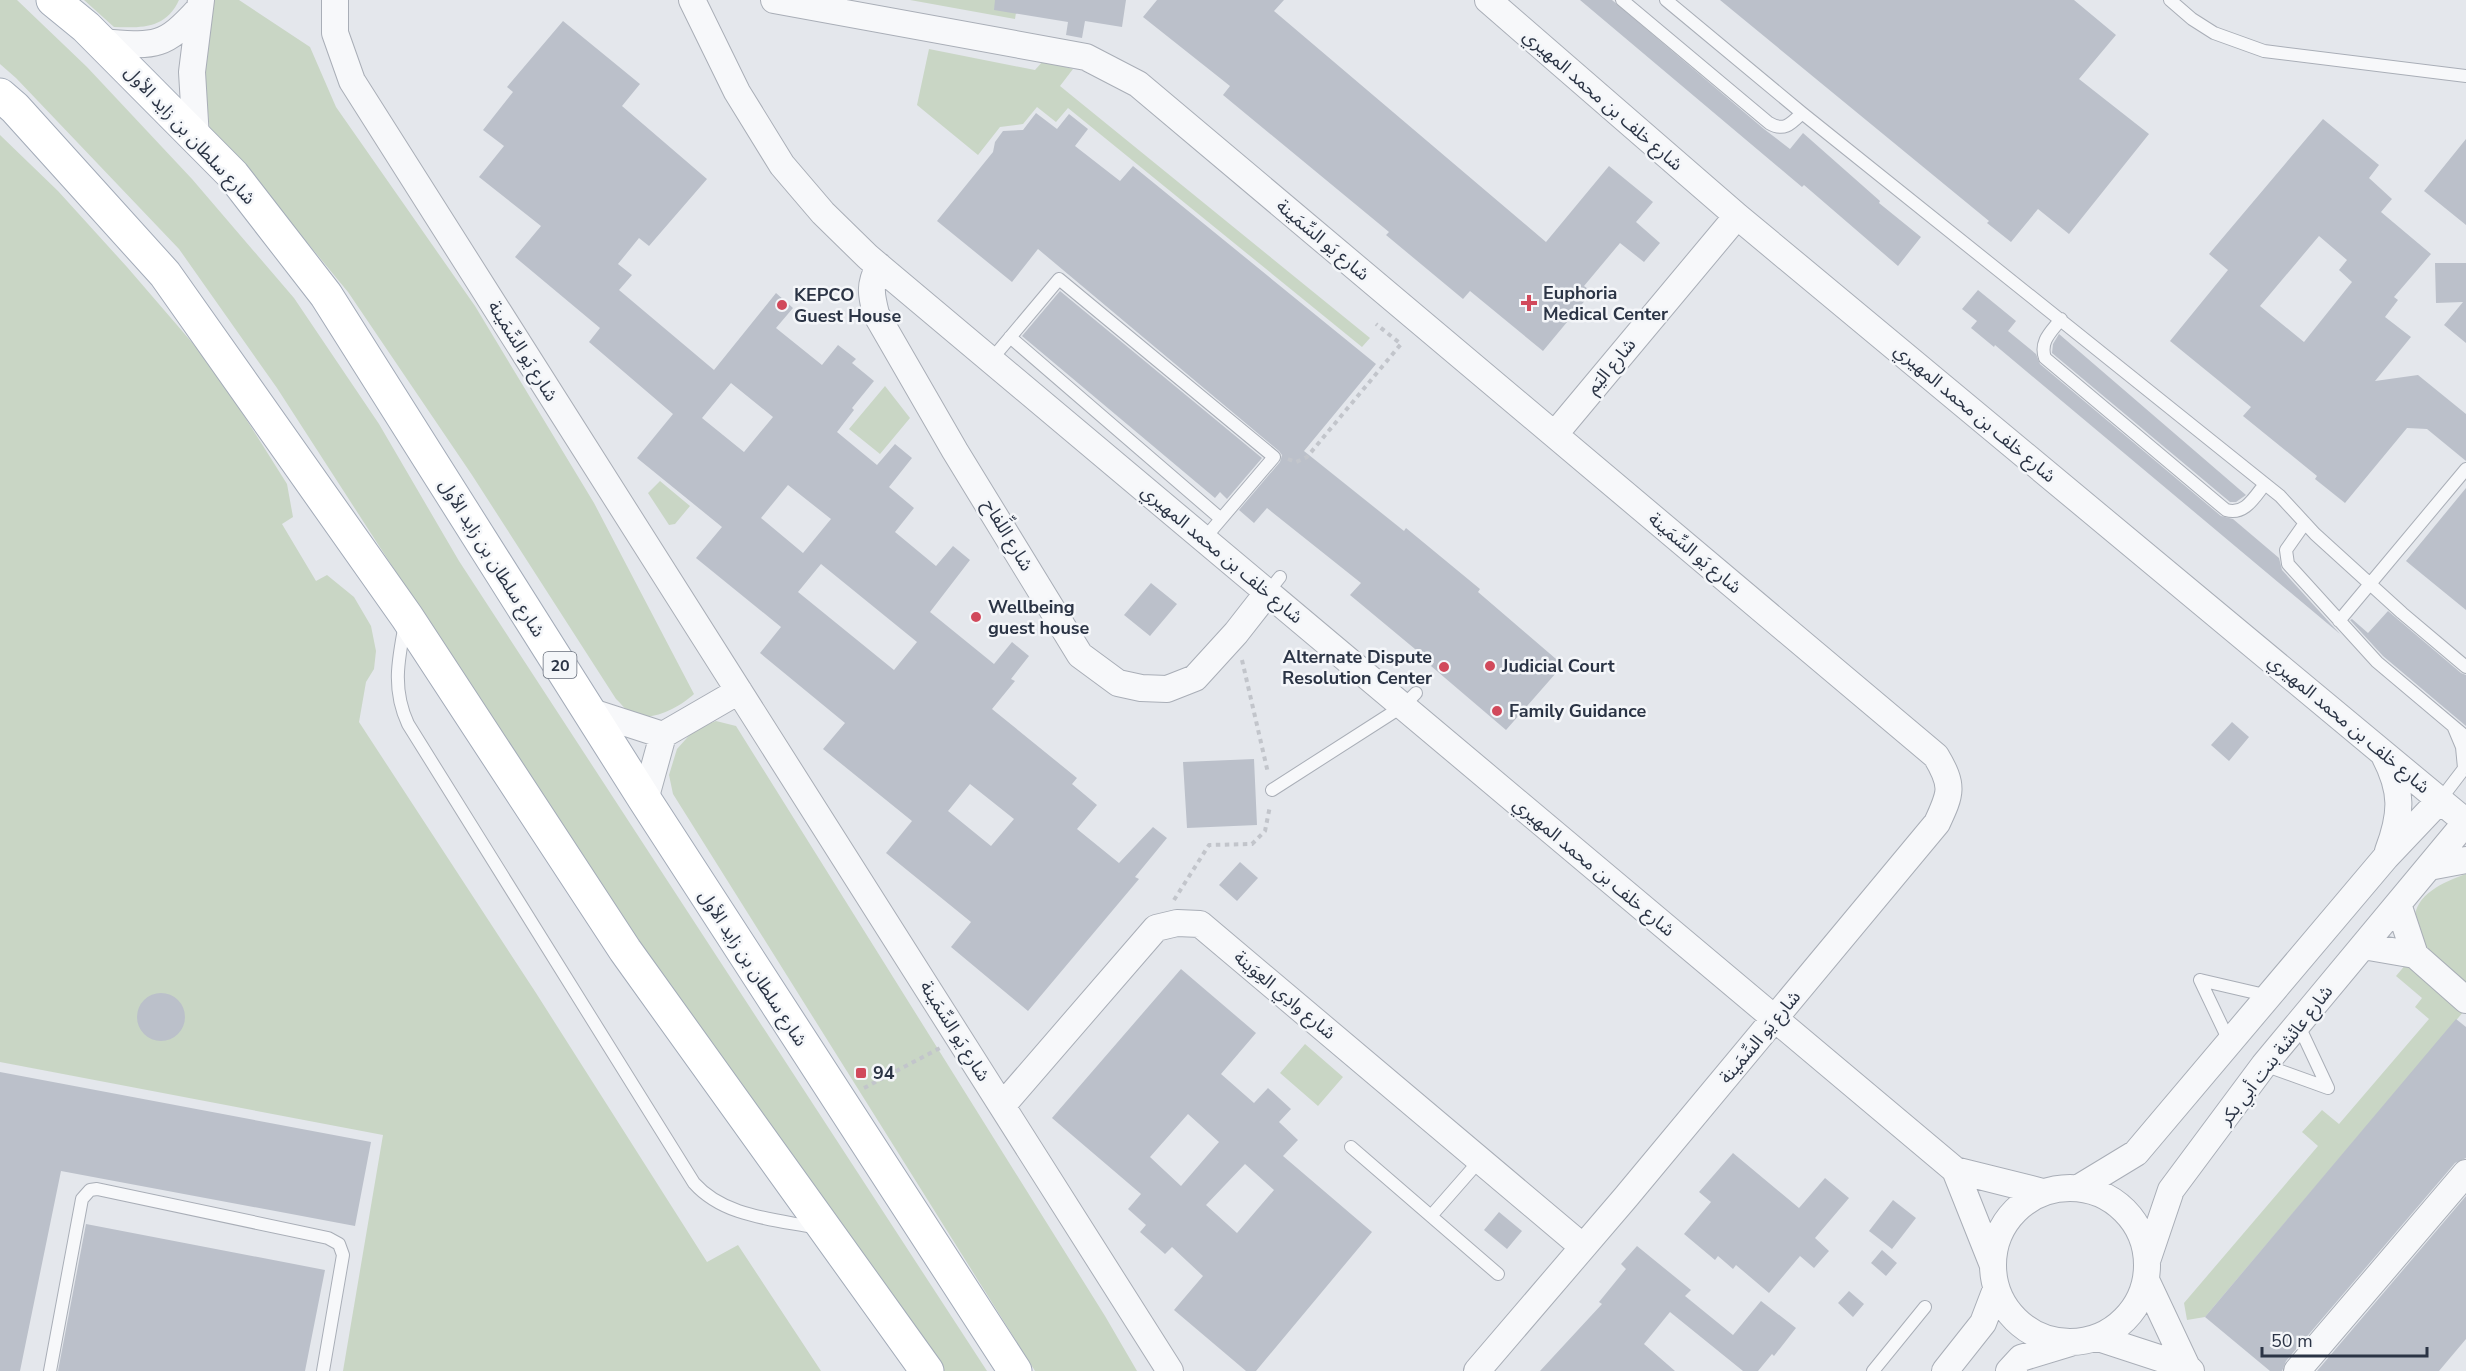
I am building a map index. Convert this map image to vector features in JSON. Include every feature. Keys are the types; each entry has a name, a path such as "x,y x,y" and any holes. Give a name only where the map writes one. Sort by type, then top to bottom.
{"main road":[{"name":"شارع سلطان بن زايد الأول","path":"53,0 102,42 233,175 326,295 645,800 1015,1371"},
{"path":"0,95 15,108 165,274 407,617 625,950 927,1371"}],"street":[{"name":"شارع يَو السِّمَينة","path":"335,0 335,33 352,81 1170,1371"},
{"name":"شارع خلف بن محمد المهيري","path":"692,0 737,92 782,165 823,213 879,266 1204,539 1274,585 1775,1018 1955,1170 2043,1192"},
{"name":"شارع يَو السِّمَينة","path":"774,0 1086,57 1138,84 1936,756 1947,775 1949,796 1937,824 1477,1371"},
{"name":"شارع خلف بن محمد المهيري","path":"1488,0 1737,216 2466,822"},
{"path":"102,42 132,44 162,41 178,32 200,4"},
{"path":"196,138 192,72 200,4"},
{"name":"شارع اليَم","path":"1554,434 1737,216"},
{"name":"شارع اللِّفاح","path":"879,266 872,280 872,296 876,314 1080,655 1118,682 1141,688 1167,689 1195,678 1236,633 1274,585"},
{"path":"645,800 663,735 739,691"},
{"path":"589,711 663,735"},
{"path":"2383,752 2395,775 2400,799 2398,826 2386,857"},
{"path":"2080,1187 2136,1153 2386,857 2440,800"},
{"name":"شارع عائشة بنت أبي بكر","path":"2147,1270 2171,1190 2265,1065 2466,822"},
{"path":"2429,867 2466,860"},
{"path":"2398,904 2415,956"},
{"name":"شارع وادِي العِوَينة","path":"1156,928 1177,923 1200,924 1583,1247"},
{"path":"1002,1106 1156,928"},
{"path":"2363,946 2415,956 2466,1000"},
{"name":"شارع خلف بن محمد المهيري","path":"1955,1170 1992,1263"},
{"path":"2296,1371 2466,1173"},
{"path":"2072,1342 2047,1339 2025,1328 2007,1311 1996,1289 1992,1263 1996,1240 2007,1220 2023,1203 2043,1192 2080,1187 2106,1195 2127,1211 2142,1233 2147,1270 2189,1369"},
{"path":"2009,1371 2020,1358 2072,1342 2098,1338 2120,1325 2137,1306 2147,1270"},
{"path":"1945,1371 1983,1323 1996,1289"},
{"path":"2098,1338 2189,1369"}],"lane":[{"path":"1622,0 1769,123 1780,128 1787,127 1802,113"},
{"path":"1666,0 1802,113 2265,484 2402,613 2466,667"},
{"path":"2170,0 2192,19 2214,33 2264,51 2466,76"},
{"path":"991,360 1059,279 1274,458 1204,539"},
{"path":"2061,319 2045,340 2043,346 2045,358 2226,510 2232,512 2245,508 2265,484"},
{"path":"1010,337 1221,519"},
{"path":"2339,621 2466,469"},
{"path":"2305,523 2286,550 2286,560 2377,662 2466,737"},
{"path":"407,617 396,680 401,710 408,724 693,1183 711,1199 733,1210 827,1230"},
{"path":"1272,790 1409,700"},
{"path":"2440,800 2465,767 2462,747 2454,727"},
{"path":"2230,1043 2200,980 2269,996"},
{"path":"2265,1065 2328,1088 2298,1024"},
{"path":"1351,1147 1498,1274"},
{"path":"1431,1216 1480,1160"},
{"path":"50,1371 82,1199 90,1190 97,1189 334,1240 342,1249 343,1255 324,1371"},
{"path":"1873,1371 1925,1308"}],"path":[{"path":"1274,458 1286,458 1296,462 1307,457 1401,345 1376,324"},
{"path":"1156,928 1209,845 1252,844 1266,831 1272,790 1236,633"},
{"path":"839,1100 959,1038"}],"green space":[{"path":"0,0 17,0 87,67 192,179 294,298 379,424 459,561 987,1371 942,1371 617,914 277,388 179,249 0,64"},
{"path":"84,0 179,0 174,10 160,22 143,27 114,27"},
{"path":"214,0 239,0 310,47 336,107 475,306 594,503 694,694 681,704 664,713 639,716 629,712 616,699 472,475 348,292 243,165 210,132 204,70"},
{"path":"910,0 1018,0 1015,19"},
{"path":"929,49 1035,70 1043,61 1073,69 1060,86 1370,338 1362,347 1068,108 1056,122 1037,107 1023,124 1000,127 978,155 917,105"},
{"path":"0,135 58,191 214,368 287,484 293,517 282,524 316,581 327,575 354,597 371,626 376,651 374,669 366,682 359,722 536,993 707,1262 738,1245 821,1371 343,1371 383,1135 0,1062"},
{"path":"885,386 910,418 880,454 849,429"},
{"path":"660,481 690,506 675,524 669,525 648,493"},
{"path":"716,721 736,726 1105,1316 1137,1371 1035,1371 673,794 669,775 677,749 694,730"},
{"path":"2466,874 2466,987 2439,965 2423,948 2415,921 2420,902 2427,894 2446,882"},
{"path":"2407,963 2464,1011 2205,1317 2187,1320 2184,1303 2318,1146 2302,1132 2322,1110 2339,1124 2429,1019 2415,1007 2422,998 2396,976"},
{"path":"1305,1044 1343,1077 1318,1106 1280,1073"}],"building":[{"path":"995,0 1126,0 1122,27 1085,21 1082,38 1066,35 1068,22 994,10"},
{"path":"1157,0 1284,0 1274,11 1546,242 1609,166 1653,202 1636,222 1660,243 1644,262 1620,243 1584,286 1592,292 1543,351 1470,291 1463,299 1386,235 1389,232 1223,95 1230,86 1143,17"},
{"path":"1580,0 1612,0 1790,149 1803,133 1880,201 1879,203 1921,237 1898,266 1804,185 1802,187"},
{"path":"1720,0 2074,0 2116,35 2079,79 2149,134 2069,234 2038,209 2011,242 1987,223 1989,221"},
{"path":"563,21 640,84 622,106 707,179 649,246 639,238 618,264 632,275 619,290 714,370 776,293 793,308 776,328 822,365 838,345 856,359 852,363 874,381 852,408 854,410 837,432 877,465 895,444 912,458 889,487 914,508 895,532 936,566 953,546 970,560 930,612 994,664 1012,642 1029,656 1011,679 1015,681 992,709 1077,778 1072,784 1097,805 1077,829 1119,863 1153,827 1167,838 1135,877 1139,879 1028,1011 951,947 971,922 886,853 912,821 823,749 845,723 760,653 781,627 696,558 722,527 637,458 673,414 589,342 600,328 515,257 541,226 479,177 504,146 483,130 513,92 507,87","holes":["731,383 773,417 744,452 702,418","788,485 831,519 803,553 761,518","821,564 917,642 894,670 798,592","970,784 1014,819 991,846 948,811"]},
{"path":"1036,113 1057,129 1069,114 1088,129 1075,146 1120,181 1133,166 1376,364 1304,451 1404,531 1406,528 1480,589 1478,592 1563,665 1506,730 1431,666 1433,664 1350,595 1361,583 1267,508 1254,523 1239,510 1280,462 1282,455 1279,451 1038,249 1012,282 937,221 993,152 995,142 1003,131 1023,130"},
{"path":"2323,119 2379,165 2369,178 2392,199 2381,212 2431,254 2394,297 2398,300 2385,317 2411,337 2375,381 2418,375 2466,414 2466,461 2427,429 2407,428 2345,503 2315,479 2317,476 2243,416 2251,407 2170,341 2228,270 2209,254","holes":["2319,236 2347,260 2339,270 2352,282 2304,342 2260,306"]},
{"path":"2466,139 2466,225 2424,191"},
{"path":"2435,263 2466,263 2466,343 2444,325 2463,302 2436,303"},
{"path":"1978,290 2016,321 2008,331 2036,354 2040,364 2221,516 2233,519 2279,558 2282,570 2340,634 1995,345 1994,347 1971,328 1977,321 1962,309"},
{"path":"1060,291 1262,458 1227,499 1220,492 1215,498 1022,336"},
{"path":"2059,334 2246,495 2236,502 2230,502 2052,353 2053,344"},
{"path":"2466,488 2466,610 2406,561"},
{"path":"1151,583 1177,604 1150,636 1124,615"},
{"path":"2388,611 2466,675 2466,726 2383,656 2350,620 2352,619 2368,633"},
{"path":"2232,722 2249,737 2229,761 2211,745"},
{"path":"1254,759 1257,825 1187,828 1183,762"},
{"path":"1240,862 1258,878 1237,901 1219,885"},
{"path":"1181,969 1256,1033 1221,1074 1254,1103 1268,1088 1291,1109 1279,1122 1298,1140 1283,1156 1372,1232 1256,1371 1246,1371 1174,1310 1203,1276 1172,1247 1165,1254 1140,1232 1146,1225 1128,1209 1141,1194 1052,1118","holes":["1188,1114 1219,1142 1181,1186 1150,1157","1245,1164 1274,1190 1237,1233 1206,1205"]},
{"path":"156,993 166,993 181,1003 185,1017 184,1026 175,1037 166,1041 156,1041 141,1031 137,1022 137,1012 147,997"},
{"path":"2456,1019 2466,1027 2466,1158 2455,1163 2286,1361 2282,1371 2270,1371 2205,1317"},
{"path":"0,1072 371,1142 355,1226 61,1171 20,1371 0,1371"},
{"path":"1733,1153 1799,1208 1825,1178 1849,1198 1815,1238 1829,1251 1814,1268 1800,1256 1769,1293 1736,1265 1733,1269 1718,1256 1715,1260 1684,1234 1711,1202 1699,1192"},
{"path":"2466,1196 2466,1339 2439,1371 2317,1371"},
{"path":"1893,1200 1916,1218 1892,1249 1869,1231"},
{"path":"1499,1212 1522,1231 1507,1249 1484,1230"},
{"path":"86,1224 325,1270 305,1371 58,1371"},
{"path":"1637,1246 1691,1290 1685,1296 1733,1335 1761,1301 1796,1328 1774,1356 1772,1354 1758,1371 1743,1371 1670,1312 1644,1344 1675,1371 1540,1371 1602,1304 1599,1302 1626,1269 1621,1264"},
{"path":"1882,1250 1897,1263 1886,1276 1871,1263"},
{"path":"1849,1291 1864,1304 1853,1317 1838,1303"}],"place":[{"name":"Euphoria Medical Center","path":"1529,303"},
{"name":"KEPCO Guest House","path":"782,305"},
{"name":"Wellbeing guest house","path":"976,617"},
{"name":"Judicial Court","path":"1490,666"},
{"name":"Alternate Dispute Resolution Center","path":"1444,667"},
{"name":"Family Guidance","path":"1497,711"},
{"name":"94","path":"861,1073"}]}
